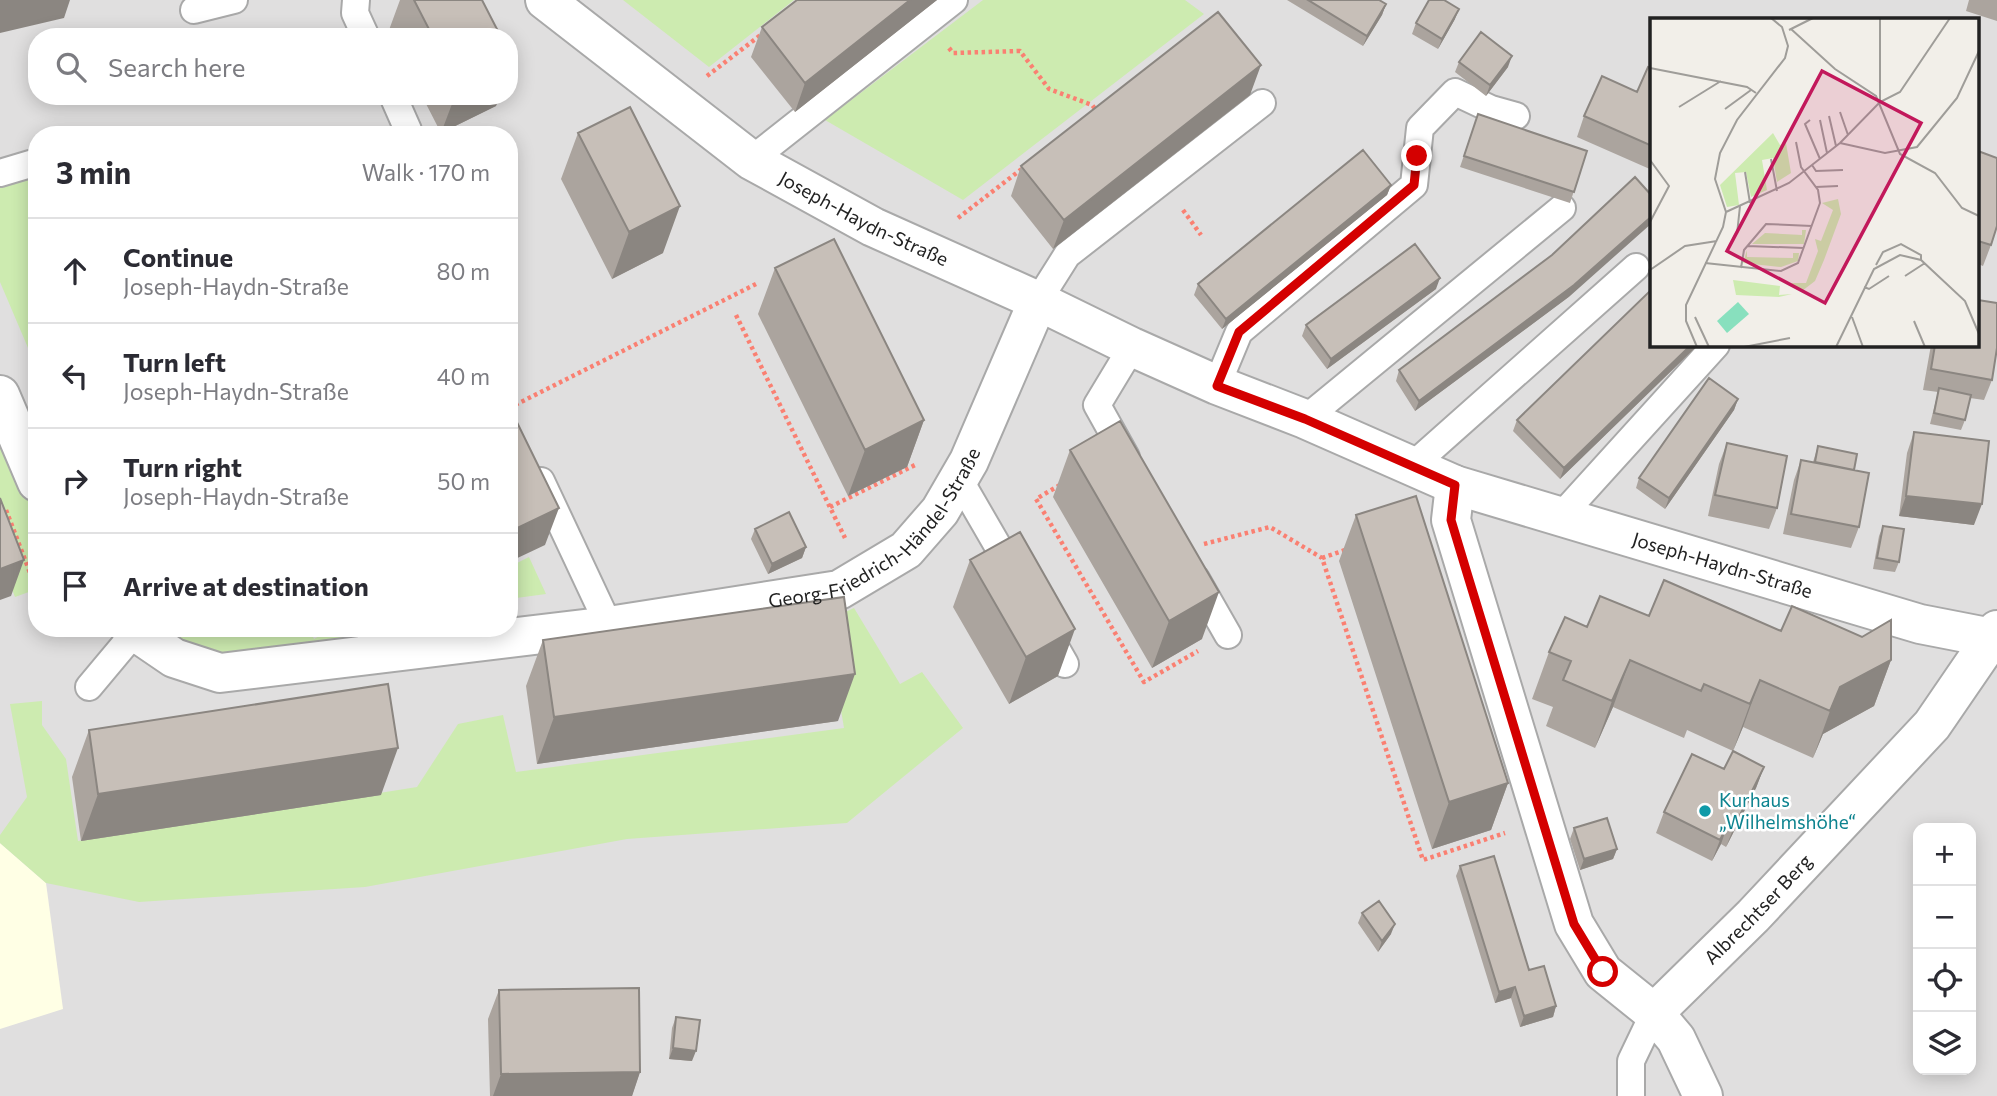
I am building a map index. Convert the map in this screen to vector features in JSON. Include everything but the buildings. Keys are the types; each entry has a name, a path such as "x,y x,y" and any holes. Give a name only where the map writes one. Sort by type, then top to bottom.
{"street":[{"name":"Joseph-Haydn-Straße","path":"545,0 751,160 873,227 1217,386 1305,419 1455,485 1920,624 1996,637"},
{"name":"Georg-Friedrich-Händel-Straße","path":"518,632 609,626 839,590 906,550 949,495 969,461 1038,301"},
{"path":"0,395 28,461"},
{"path":"1455,485 1451,520 1574,924 1603,972 1654,1013 1676,1039 1703,1096"},
{"name":"Georg-Friedrich-Händel-Straße","path":"143,637 174,659 219,673 374,641 437,637"},
{"name":"Albrechtser Berg","path":"1654,1013 1753,916 1932,725 1996,637"}],"lane":[{"path":"194,10 234,0"},
{"path":"356,0 355,13 362,28"},
{"path":"751,160 954,0"},
{"path":"1217,386 1239,332 1414,185 1420,128 1455,92 1491,109 1516,116"},
{"path":"1038,301 1067,255 1262,103"},
{"path":"397,105 406,126"},
{"path":"0,173 28,165"},
{"path":"1305,419 1562,208"},
{"path":"1412,466 1636,267"},
{"path":"1560,517 1716,346"},
{"path":"1132,347 1097,405 1140,482"},
{"path":"533,463 609,626"},
{"path":"949,495 1029,600 1065,664"},
{"path":"1179,550 1227,635"},
{"path":"89,687 128,637"},
{"name":"Albrechtser Berg","path":"1631,1096 1631,1061 1654,1013"}],"path":[{"path":"927,22 953,53 1020,51 1049,89 1092,105 1097,111 1108,103"},
{"path":"674,101 763,34"},
{"path":"919,247 1030,162"},
{"path":"518,403 756,284"},
{"path":"736,316 863,575"},
{"path":"911,452 917,464 949,495"},
{"path":"830,507 917,464"},
{"path":"1068,480 1036,499 1144,682 1227,635"},
{"path":"5,508 28,568"},
{"path":"1179,550 1270,527 1322,558 1423,860 1505,834 1501,822"},
{"path":"1322,558 1359,546"}],"shaded area":[{"path":"0,0 1997,0 1997,1096 0,1096"},
{"path":"0,843 46,883 63,1009 0,1029"}],"green space":[{"path":"623,0 794,0 709,67"},
{"path":"983,0 1185,0 1204,14 963,200 825,120"},
{"path":"28,179 28,348 0,282 0,188"},
{"path":"0,431 28,497 28,592 15,597 0,558"},
{"path":"529,557 546,594 518,598 518,562"},
{"path":"854,608 900,684 922,672 963,728 847,823 627,839 365,887 139,902 46,883 0,843 0,835 27,797 10,704 42,701 42,725 66,759 78,841 417,787 458,724 503,715 516,772 844,728 826,621"},
{"path":"171,637 343,637 337,652 214,656"}],"place":[{"name":"Kurhaus „Wilhelmshöhe“","path":"1705,811"}],"route":[{"path":"1417,156 1414,185 1239,332 1217,386 1305,419 1455,485 1451,520 1467,573 1574,924 1603,972"}]}
